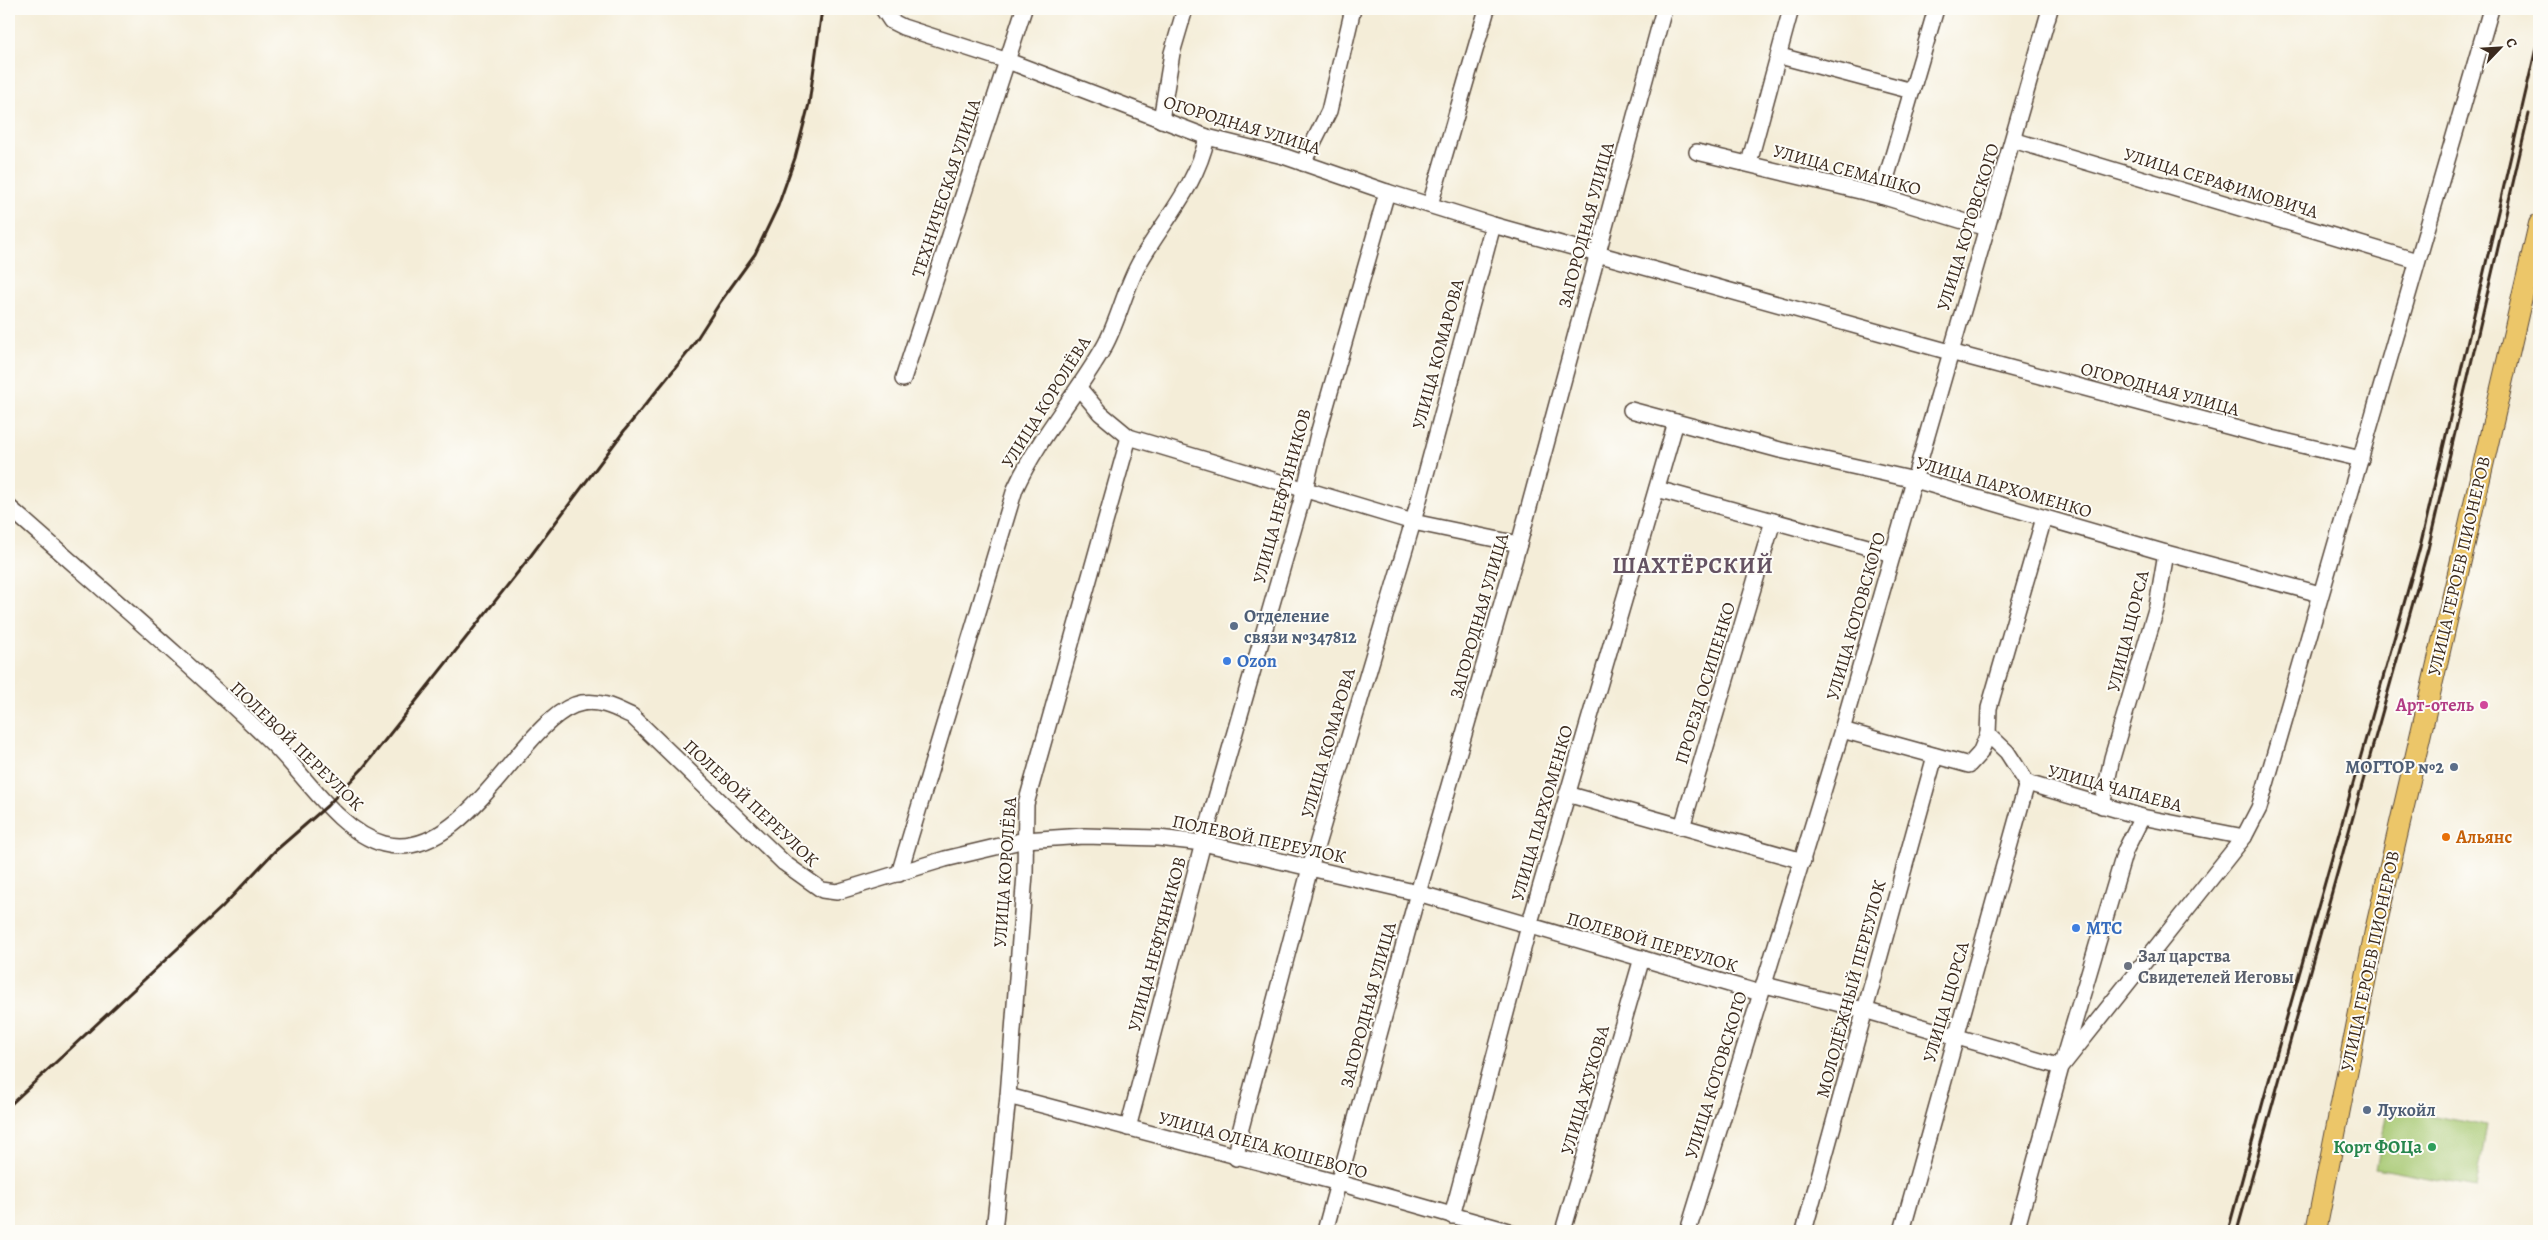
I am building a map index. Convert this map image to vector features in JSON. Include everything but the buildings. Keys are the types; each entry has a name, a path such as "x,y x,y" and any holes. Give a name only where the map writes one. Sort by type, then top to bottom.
{"main road":[{"name":"УЛИЦА ГЕРОЕВ ПИОНЕРОВ","path":"2316,1231 2379,913 2539,224"}],"street":[{"name":"ТЕХНИЧЕСКАЯ УЛИЦА","path":"903,379 1024,9"},
{"path":"1161,120 1172,53 1186,9"},
{"path":"1303,163 1329,111 1353,9"},
{"path":"1430,205 1487,9"},
{"name":"ЗАГОРОДНАЯ УЛИЦА","path":"1325,1231 1418,893 1519,544 1664,9"},
{"path":"1749,163 1780,56 1791,9"},
{"path":"1881,196 1936,9"},
{"name":"УЛИЦА КОТОВСКОГО","path":"1688,1231 1803,862 2050,9"},
{"path":"2060,1067 2244,837 2259,808 2272,770 2320,594 2361,459 2488,9"},
{"name":"ОГОРОДНАЯ УЛИЦА","path":"884,11 891,21 903,27 1008,61 1207,137 1303,163 1387,192 1493,225 1598,252 1950,352 2272,438 2361,459"},
{"path":"1780,56 1912,91"},
{"name":"УЛИЦА КОРОЛЁВА","path":"899,874 1015,489 1033,454 1079,388 1105,345 1140,262 1195,177 1202,161 1207,137"},
{"name":"УЛИЦА СЕРАФИМОВИЧА","path":"2013,140 2417,261"},
{"name":"УЛИЦА СЕМАШКО","path":"1697,152 1881,196 1986,228"},
{"name":"УЛИЦА НЕФТЯНИКОВ","path":"1128,1128 1202,843 1305,489 1318,434 1387,192"},
{"name":"УЛИЦА КОМАРОВА","path":"1236,1158 1241,1128 1310,868 1413,522 1493,225"},
{"path":"1079,388 1100,413 1129,437 1413,522 1519,544"},
{"name":"УЛИЦА ПАРХОМЕНКО","path":"1631,410 1780,450 1915,480 2166,553 2320,594"},
{"name":"УЛИЦА ПАРХОМЕНКО","path":"1452,1216 1529,926 1676,422"},
{"name":"УЛИЦА КОРОЛЁВА","path":"994,1231 1008,1096 1025,874 1028,790 1129,437"},
{"path":"1657,489 1893,554"},
{"name":"ПОЛЕВОЙ ПЕРЕУЛОК","path":"9,507 274,745 327,806 355,829 377,842 404,846 426,840 442,831 478,802 524,747 561,711 580,703 600,702 632,716 784,863 806,882 822,890 837,892 945,859 1025,840 1119,836 1202,843 1418,893 1642,958 1762,989 1864,1010 2060,1067"},
{"path":"1842,730 1969,765 1980,753 1988,734 1989,708 2044,518"},
{"name":"ПРОЕЗД ОСИПЕНКО","path":"1682,826 1773,521"},
{"name":"УЛИЦА ЩОРСА","path":"2102,806 2112,758 2157,606 2166,553"},
{"name":"УЛИЦА ЧАПАЕВА","path":"1988,734 2007,752 2027,783 2142,817 2244,837"},
{"name":"МОЛОДЁЖНЫЙ ПЕРЕУЛОК","path":"1804,1231 1935,756"},
{"name":"УЛИЦА ЩОРСА","path":"1902,1231 2027,783"},
{"path":"1567,794 1803,862"},
{"path":"2016,1231 2060,1067 2126,851 2142,817"},
{"name":"УЛИЦА ЖУКОВА","path":"1562,1231 1642,958"},
{"name":"УЛИЦА ОЛЕГА КОШЕВОГО","path":"1008,1096 1236,1158 1339,1183 1508,1231"}],"green space":[{"name":"Корт ФОЦа","path":"2388,1107 2487,1126 2476,1187 2376,1168"}],"railway":[{"path":"9,1106 222,907 274,852 327,806 363,768 526,562 624,431 689,351 721,301 755,254 778,206 795,158 809,104 822,9"},
{"path":"2228,1231 2420,547 2539,35"},
{"path":"2237,1231 2428,549 2529,114"}],"place":[{"name":"Отделение связи №347812","path":"1234,626"},
{"name":"Ozon","path":"1227,661"},
{"name":"Арт-отель","path":"2484,705"},
{"name":"МОГТОР №2","path":"2454,767"},
{"name":"Альянс","path":"2446,837"},
{"name":"МТС","path":"2076,928"},
{"name":"Зал царства Свидетелей Иеговы","path":"2128,966"},
{"name":"Лукойл","path":"2367,1110"},
{"name":"Корт ФОЦа","path":"2432,1147"}],"district":[{"name":"ШАХТЁРСКИЙ","path":"1693,565"}]}
